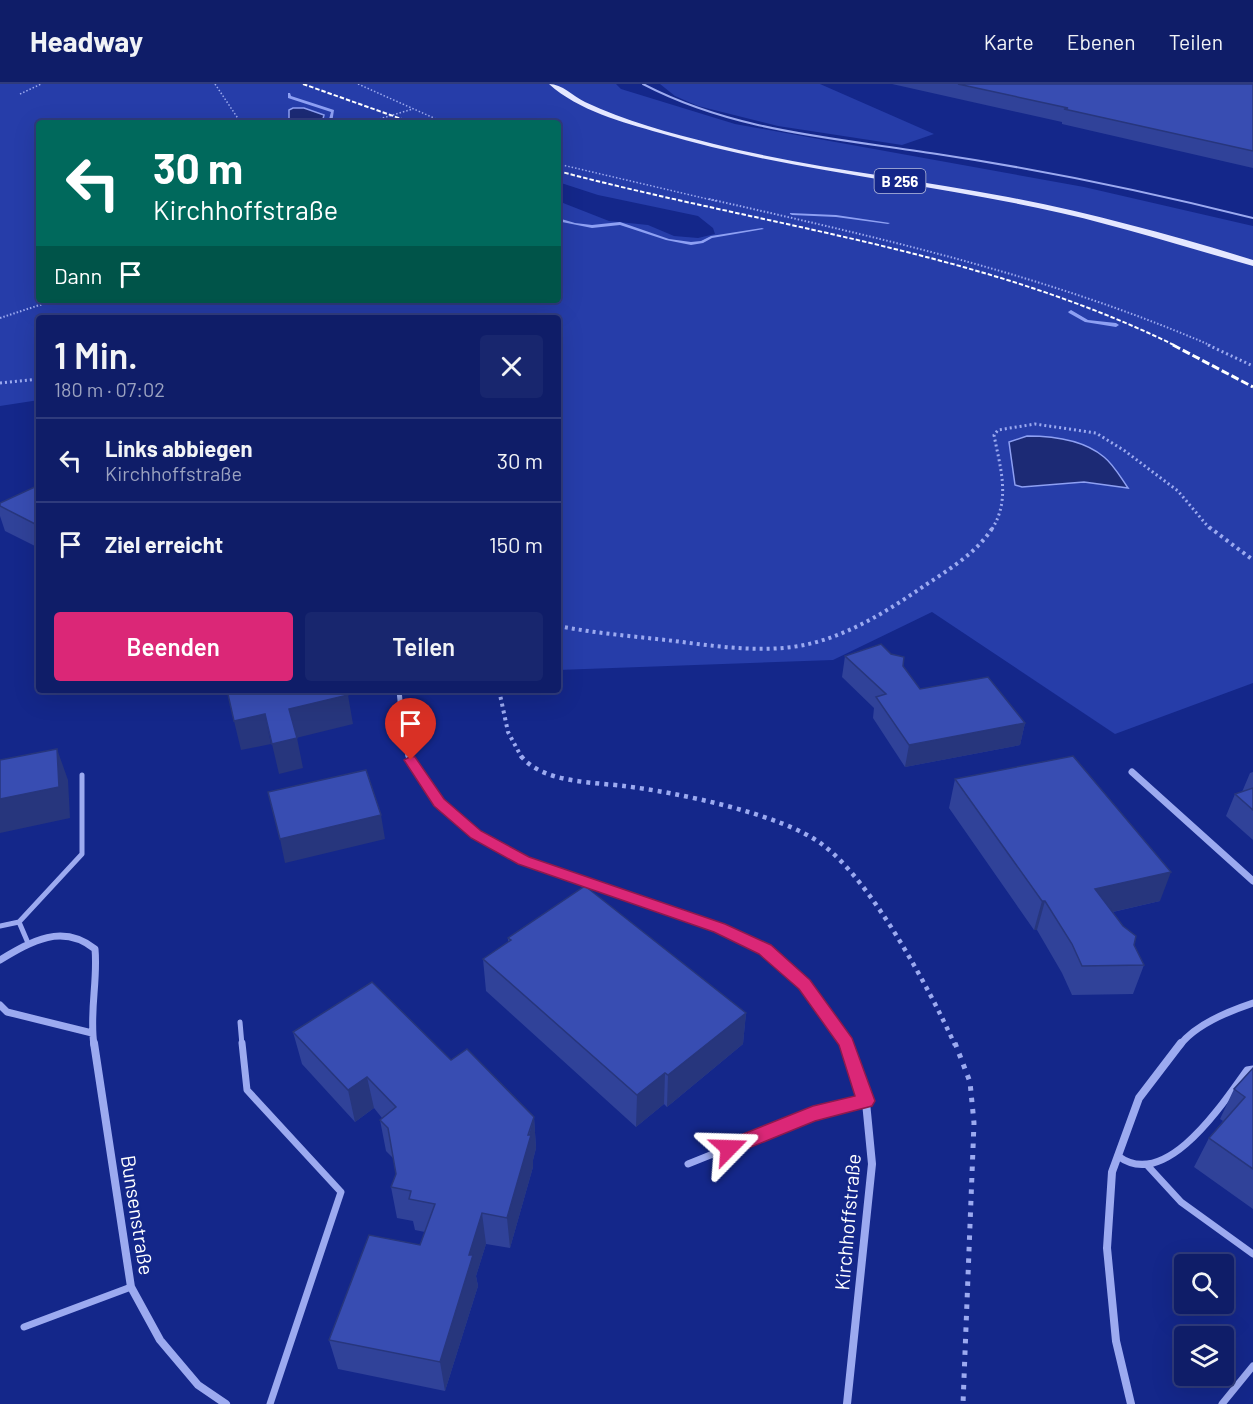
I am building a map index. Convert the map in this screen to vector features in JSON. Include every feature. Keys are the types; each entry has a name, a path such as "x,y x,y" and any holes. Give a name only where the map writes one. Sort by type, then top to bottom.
{"main road":[{"name":"B 256","path":"552,84 591,107 635,124 716,147 826,169 1008,199 1163,234 1253,263"}],"street":[{"name":"Kirchhoffstraße","path":"399,693 404,742 411,760 439,802 476,835 524,861 719,928 765,949 804,985 846,1042 866,1101 872,1164 847,1404"},
{"path":"1132,772 1253,881"},
{"name":"Bunsenstraße","path":"0,960 28,943 53,937 77,937 95,949 97,969 92,1034 131,1287 160,1340 198,1385 226,1404"},
{"path":"1131,1404 1116,1341 1107,1248 1112,1172 1139,1098 1186,1037 1232,1010 1253,1004"},
{"path":"0,1005 7,1012 92,1034"}],"lane":[{"path":"643,84 682,104 780,130 1040,171 1172,197 1253,218"},
{"path":"0,926 19,922 82,854 82,775"},
{"path":"19,922 28,943"},
{"path":"240,1022 247,1090 341,1192 270,1404"},
{"path":"1118,1156 1132,1165 1146,1165 1172,1154 1192,1140 1247,1070 1253,1069"},
{"path":"688,1164 813,1114 866,1101"},
{"path":"1146,1165 1180,1202 1253,1254"},
{"path":"24,1327 131,1287"},
{"path":"1222,1404 1253,1366"}],"path":[{"path":"20,94 41,84"},
{"path":"215,84 239,120"},
{"path":"358,84 438,120"},
{"path":"376,120 414,109"},
{"path":"561,165 985,264 1094,300 1223,350 1253,366"},
{"path":"0,318 46,303"},
{"path":"0,383 36,379"},
{"path":"561,626 670,640 765,646 818,641 856,626 898,604 965,557 985,538 996,522 1003,498 994,435 998,430 1035,424 1096,433 1110,441 1178,491 1214,533 1253,560"}],"shaded area":[{"path":"0,84 616,84 621,89 735,124 1084,187 1253,226 1253,683 1115,734 932,612 833,660 561,670 561,315 36,315 36,400 0,406"},
{"path":"660,84 820,84 934,134 902,145 778,126 698,106 675,96"},
{"path":"304,108 324,115 323,120 289,120 289,110"},
{"path":"1027,436 1058,438 1096,451 1108,460 1128,488 1084,482 1022,487 1015,485 1009,442"}],"building":[{"path":"958,84 1253,84 1253,151 1064,109 1068,108"},
{"path":"36,486 36,524 0,506 0,503"},
{"path":"881,644 891,654 904,657 903,666 920,689 988,677 1025,723 909,745 876,697 886,694 845,656"},
{"path":"228,693 347,693 348,695 289,709 297,738 272,744 265,714 234,721"},
{"path":"57,749 59,787 0,799 0,760"},
{"path":"1073,756 1171,872 1095,889 1123,926 1136,936 1134,945 1144,965 1082,966 1072,944 1045,901 1042,901 955,779"},
{"path":"366,770 381,815 280,839 268,792"},
{"path":"1253,788 1253,810 1235,794"},
{"path":"585,886 746,1013 668,1075 665,1073 637,1095 483,959 511,940 508,938"},
{"path":"372,982 451,1060 467,1049 534,1117 507,1218 482,1213 469,1255 473,1255 440,1362 329,1340 369,1235 420,1245 435,1204 409,1199 411,1191 391,1187 396,1174 388,1128 380,1120 396,1107 367,1077 348,1090 293,1032"},
{"path":"1253,1068 1253,1169 1209,1138 1245,1097 1234,1089"}],"waterway":[{"path":"289,94 289,97 333,111 331,120"},
{"path":"792,214 836,216 888,223"},
{"path":"561,220 592,226 620,223 667,240 691,244 711,237 762,229"},
{"path":"1071,312 1087,321 1116,325"}],"railway":[{"path":"303,84 405,120"},
{"path":"561,172 950,263 1027,286 1103,313 1176,346"},
{"path":"1173,345 1253,387"}],"route":[{"path":"411,760 439,802 476,835 524,861 719,928 765,949 804,985 846,1042 865,1092 866,1101 813,1114 729,1148"}]}
